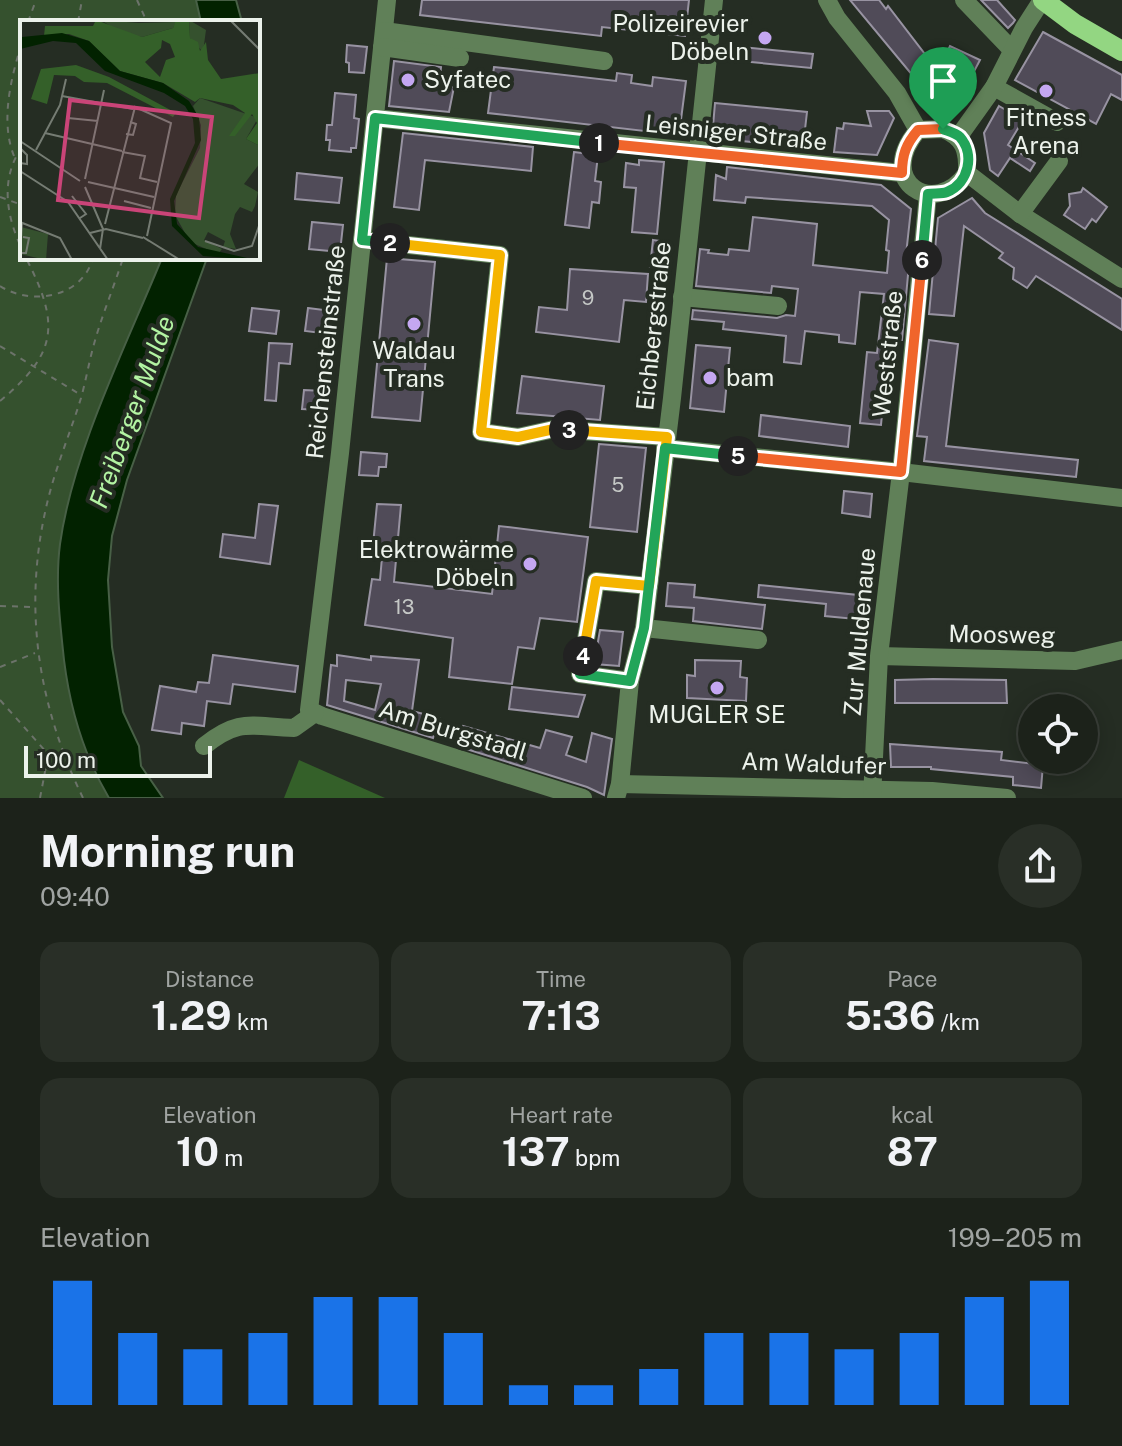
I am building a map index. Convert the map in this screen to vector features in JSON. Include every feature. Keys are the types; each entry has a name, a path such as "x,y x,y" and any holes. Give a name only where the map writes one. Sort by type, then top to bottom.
{"main road":[{"path":"1042,0 1075,24 1122,51"}],"street":[{"name":"Reichensteinstraße","path":"312,711 387,0"},
{"name":"Eichbergstraße","path":"618,791 630,681 644,628 714,0"},
{"path":"827,0 837,18 897,93 918,130"},
{"path":"964,0 1012,50"},
{"path":"959,136 994,87 1042,0"},
{"path":"383,39 460,58"},
{"path":"383,39 604,61"},
{"path":"994,87 1057,122"},
{"name":"Leisniger Straße","path":"375,118 902,173"},
{"path":"943,129 959,136 968,153 967,173 962,181 948,192 928,194 914,189 902,173 902,157 918,130 943,129"},
{"path":"1020,214 1059,161"},
{"path":"967,173 1020,214 1122,279"},
{"name":"Weststraße","path":"901,472 928,194"},
{"path":"362,240 500,255 481,432 518,437 554,429 1122,498"},
{"path":"682,297 778,306"},
{"name":"Zur Muldenaue","path":"873,794 879,656 901,472"},
{"path":"630,681 580,674 596,581 649,586"},
{"path":"644,628 758,640"},
{"name":"Moosweg","path":"879,656 1075,661 1122,650"},
{"path":"204,746 223,731 234,727 268,725 294,728 312,711"},
{"name":"Am Burgstadl","path":"312,711 583,798"},
{"name":"Am Waldufer","path":"618,791 873,794 932,791 1007,798"}],"path":[{"path":"29,20 36,0"},
{"path":"78,20 82,0"},
{"path":"137,0 146,20"},
{"path":"14,156 6,138 3,113 20,49"},
{"path":"20,149 9,169 2,198 20,244"},
{"path":"0,401 19,386 35,367 48,340 50,316 27,260"},
{"path":"0,286 19,296 64,292 85,276 92,260"},
{"path":"83,798 67,764 52,717 37,652 35,607 46,507 82,395 94,343 122,260"},
{"path":"0,346 82,395"},
{"path":"0,606 35,607"},
{"path":"0,667 37,652"},
{"path":"0,700 48,754 67,764"},
{"path":"40,798 48,754"}],"shaded area":[{"path":"0,0 196,0 201,20 20,20 20,260 161,260 85,447 60,546 66,677 78,728 96,776 109,798 0,798"},
{"path":"299,760 385,798 284,798"}],"water":[{"path":"196,0 236,0 241,20 201,20"},
{"name":"Freiberger Mulde","path":"161,260 206,260 127,480 112,536 108,580 112,647 123,712 139,746 141,766 163,798 109,798 79,731 64,660 58,573 60,544 76,472 117,363"}],"building":[{"path":"422,0 689,0 685,36 602,27 601,36 420,15"},
{"path":"850,0 879,0 886,9 888,6 938,71 950,46 980,60 960,98 928,94"},
{"path":"981,0 997,0 1015,20 1008,28"},
{"path":"1043,32 1122,75 1122,100 1111,94 1096,124 1015,80"},
{"path":"347,45 367,47 364,73 349,72"},
{"path":"722,45 813,54 811,68 720,59"},
{"path":"394,61 441,67 439,86 454,87 449,112 389,106"},
{"path":"494,67 616,81 617,73 632,75 631,83 652,86 653,77 686,81 679,135 488,113"},
{"path":"335,93 356,95 354,118 359,119 356,148 351,148 351,152 329,150 330,140 326,140 327,125 332,125"},
{"path":"715,103 807,112 803,147 712,138"},
{"path":"999,106 1023,120 1008,145 1035,163 1030,171 1010,158 998,176 990,170 984,133"},
{"path":"867,111 889,111 894,118 877,155 834,152 837,128 843,129 844,123 871,126"},
{"path":"403,133 533,147 531,171 425,160 419,210 394,207"},
{"path":"574,152 598,155 595,181 601,182 599,203 592,202 589,228 565,225"},
{"path":"639,160 664,162 657,234 632,232 636,188 624,187 626,163 639,165"},
{"path":"727,167 881,185 911,209 902,340 889,339 881,425 860,423 867,352 877,353 884,294 860,292 855,344 839,342 839,335 805,331 801,364 784,362 786,336 723,329 724,322 692,319 693,310 777,318 795,316 798,289 772,286 771,293 696,286 700,249 728,255 729,249 749,251 753,217 817,224 813,265 887,273 889,220 872,206 746,197 745,203 714,200 716,175 726,179"},
{"path":"297,173 342,178 339,203 295,199"},
{"path":"1083,188 1107,207 1096,222 1092,219 1085,229 1064,215 1070,206 1069,194 1081,192"},
{"path":"972,198 985,213 1122,299 1122,330 1036,276 1027,288 1013,279 1014,268 999,258 1003,253 964,226 954,316 929,314 938,218"},
{"path":"312,222 343,225 340,252 309,249"},
{"path":"653,240 668,242 665,269 650,267"},
{"path":"387,258 435,262 420,421 372,417"},
{"path":"570,269 648,274 646,302 624,300 619,342 536,332 539,307 567,310"},
{"path":"252,308 279,311 276,334 249,331"},
{"path":"308,308 340,312 337,335 305,331"},
{"path":"929,340 958,344 946,446 1078,460 1076,477 924,461 927,437 917,436"},
{"path":"269,343 292,344 290,364 279,363 276,401 265,400"},
{"name":"bam","path":"696,345 730,348 724,412 690,408"},
{"path":"522,376 604,386 600,420 517,413"},
{"path":"304,390 323,391 321,410 302,409"},
{"path":"761,415 850,426 848,447 759,436"},
{"path":"599,444 646,448 637,532 590,527"},
{"path":"361,452 387,454 386,467 379,467 378,476 359,475"},
{"path":"844,491 872,494 870,517 842,513"},
{"path":"259,504 278,506 270,564 220,557 223,534 255,538"},
{"path":"377,504 401,505 394,582 492,594 499,526 588,537 577,622 540,618 534,649 518,647 512,684 449,677 453,638 365,625 372,579 380,580 383,546 373,545"},
{"path":"668,583 695,585 694,597 765,605 762,629 693,621 694,608 666,606"},
{"path":"759,585 858,595 855,619 825,616 826,604 758,597"},
{"path":"600,630 623,632 619,666 594,664"},
{"path":"213,655 298,666 295,692 233,684 230,704 207,701 204,726 182,723 181,734 152,730 160,686 196,692 198,682 209,683"},
{"path":"337,655 371,660 371,656 419,660 412,711 439,718 433,738 327,705 331,665 337,666","holes":["346,680 381,684 375,710 344,701"]},
{"name":"MUGLER SE","path":"695,660 741,661 740,677 747,678 746,701 687,698 687,675 695,676"},
{"path":"895,680 1006,680 1007,703 895,703"},
{"path":"512,687 585,695 578,717 509,709"},
{"path":"463,726 540,748 546,730 572,737 566,755 586,762 592,733 612,739 604,795 457,746"},
{"path":"890,744 1002,752 1001,760 1018,762 1018,774 1042,774 1041,788 1013,785 1013,777 931,767 891,767"}],"place":[{"name":"Polizeirevier Döbeln","path":"765,38"},
{"name":"Syfatec","path":"408,80"},
{"name":"Fitness Arena","path":"1046,91"},
{"name":"Waldau Trans","path":"414,324"},
{"name":"bam","path":"710,378"},
{"name":"Elektrowärme Döbeln","path":"530,564"},
{"name":"MUGLER SE","path":"717,688"}],"route":[{"path":"943,129 918,130 902,157 902,173 375,118 362,240 500,255 481,432 518,437 554,429 667,437 665,448 649,586 596,581 580,674 630,681 644,628 649,586 657,517 665,448 901,472 928,194 948,192 967,173 968,153 959,136 943,129"}]}
